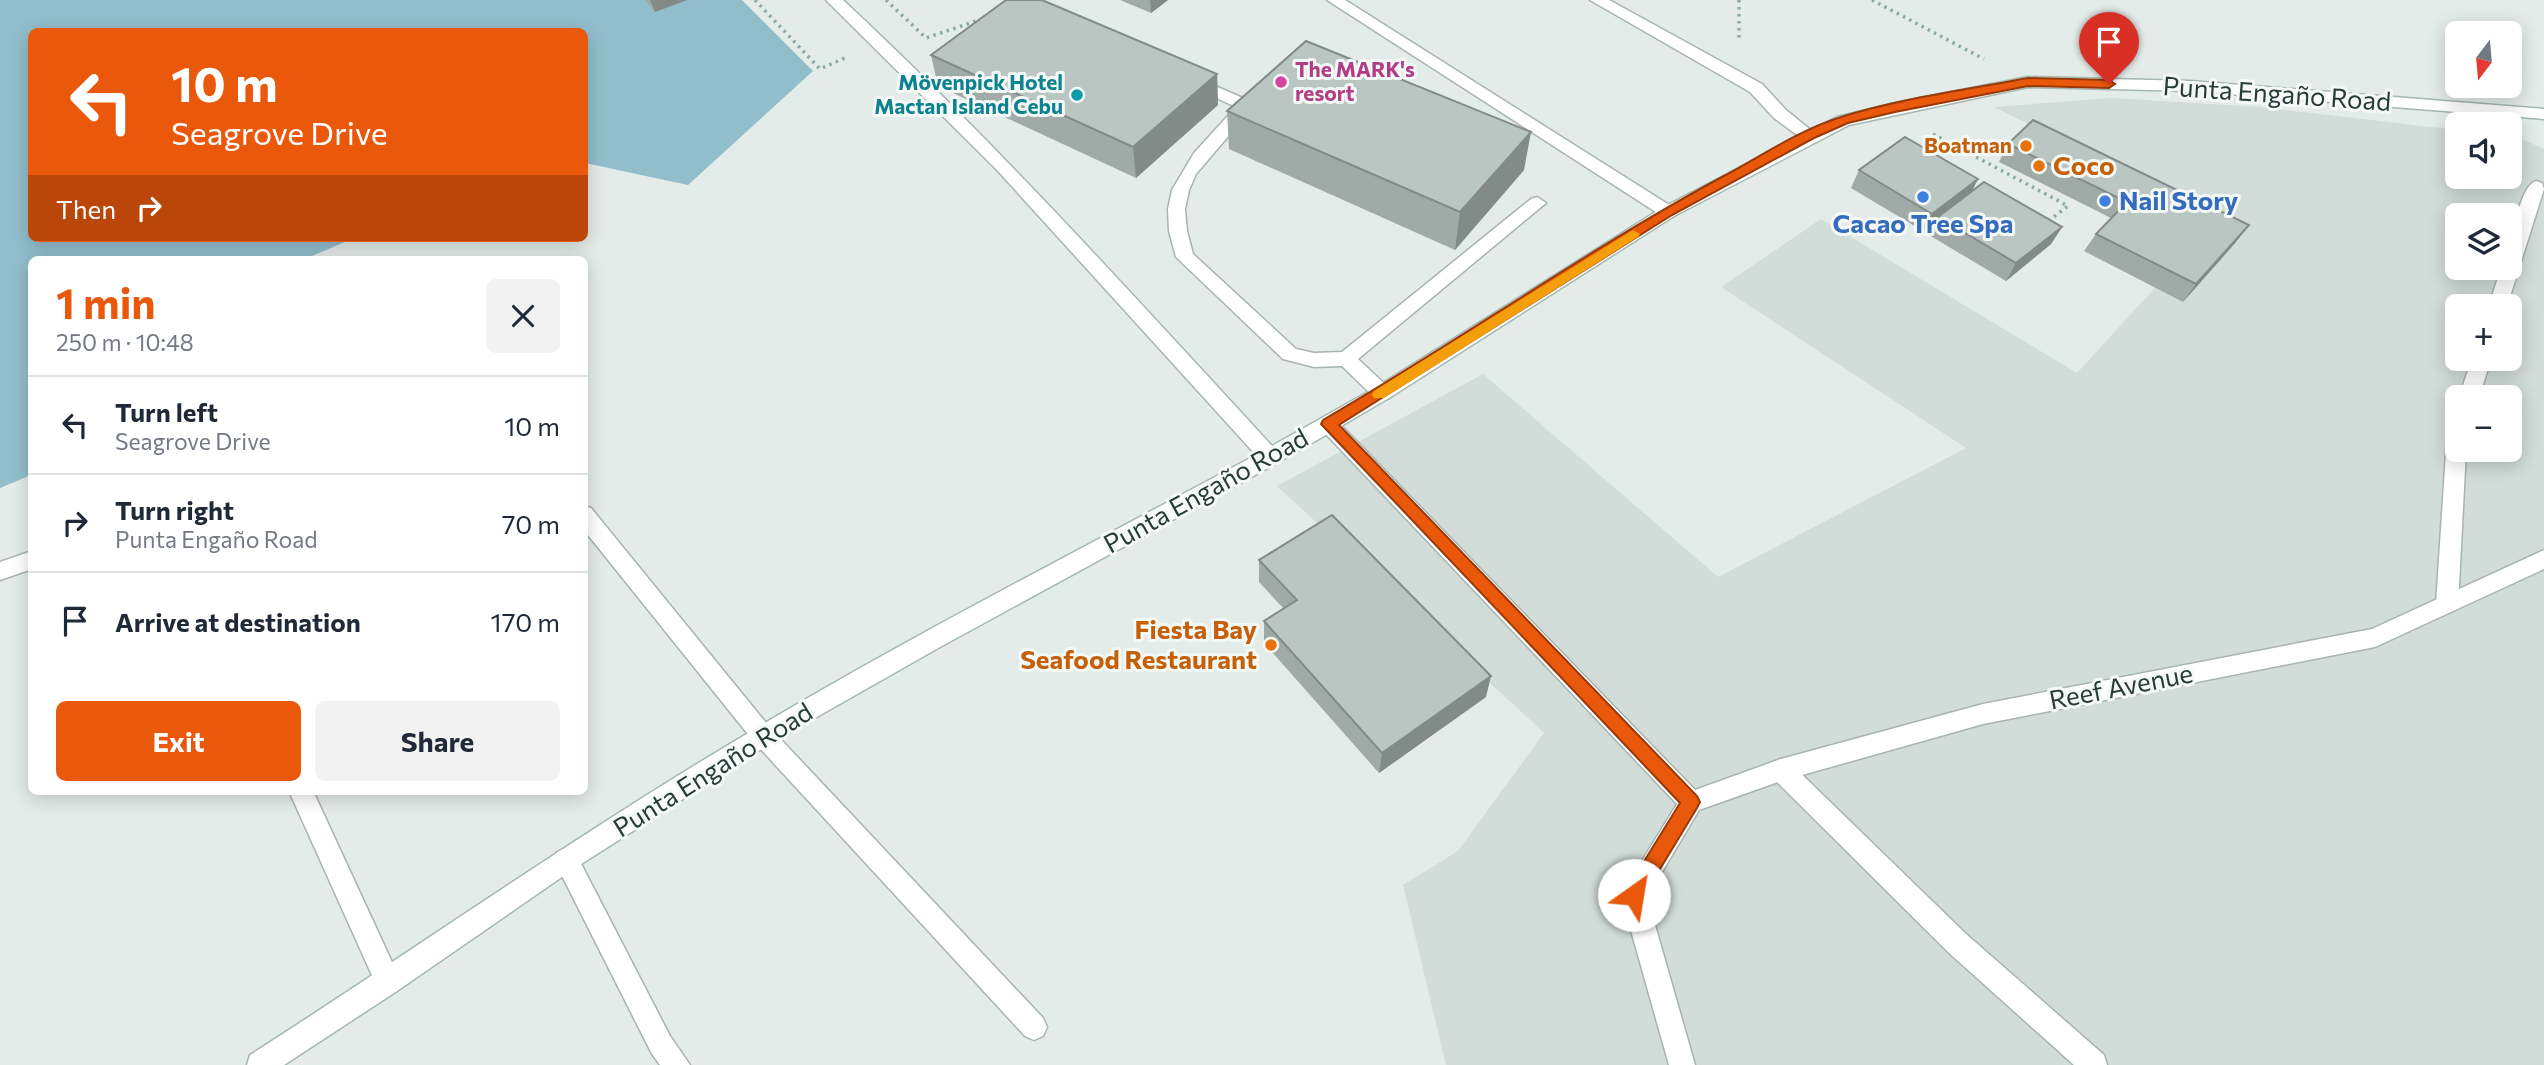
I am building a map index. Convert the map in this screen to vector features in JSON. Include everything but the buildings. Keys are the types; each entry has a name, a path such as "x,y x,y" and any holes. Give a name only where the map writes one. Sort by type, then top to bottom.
{"street":[{"path":"834,0 880,42 1060,228 1270,457"},
{"path":"1335,0 1668,212"},
{"path":"1598,0 1756,88 1780,114 1810,135"},
{"path":"1172,71 1246,106 1182,179 1176,198 1178,239 1185,257 1290,354 1314,360 1346,359 1537,203"},
{"name":"Punta Engaño Road","path":"260,1065 388,982 566,860 763,736 944,633 1328,424 1382,393 1668,212 1810,135 1843,121 2028,82 2190,86 2544,114"},
{"path":"2502,294 2536,187"},
{"path":"1346,359 1382,393"},
{"path":"1328,424 1691,802 1634,895 1682,1065"},
{"path":"2447,604 2456,462"},
{"path":"588,519 763,736 1034,1027"},
{"name":"Reef Avenue","path":"1691,802 1781,770 1983,714 2375,638 2544,559"},
{"path":"0,571 28,561"},
{"path":"1781,770 1957,943 2094,1065"},
{"path":"303,795 388,982"},
{"path":"566,860 661,1045 677,1065"}],"path":[{"path":"755,0 820,69 880,42"},
{"path":"886,0 926,38 989,17"},
{"path":"1872,0 2028,82"},
{"path":"1895,108 1940,139 2068,206 2048,222 2036,216"}],"shaded area":[{"path":"2111,98 2260,107 2445,129 2445,189 2522,189 2522,139 2544,149 2544,1065 1446,1065 1403,885 1458,851 1544,733 1277,486 1483,374 1718,577 1966,448 1721,287 1821,219 2077,373 2219,218 1994,107"}],"water":[{"path":"0,0 742,0 813,71 688,185 588,164 588,28 28,28 28,242 345,242 312,256 28,256 28,476 0,488"}],"slow traffic":[{"path":"1379,395 1633,234"}],"place":[{"name":"The MARK's resort","path":"1281,82"},
{"name":"Mövenpick Hotel Mactan Island Cebu","path":"1077,95"},
{"name":"Boatman","path":"2026,146"},
{"name":"Coco","path":"2039,166"},
{"name":"Cacao Tree Spa","path":"1923,197"},
{"name":"Nail Story","path":"2105,201"},
{"name":"Fiesta Bay Seafood Restaurant","path":"1271,645"}],"route":[{"path":"1634,895 1691,802 1328,424 1382,393 1668,212 1810,135 1843,121 1895,108 2028,82 2109,84"}]}
